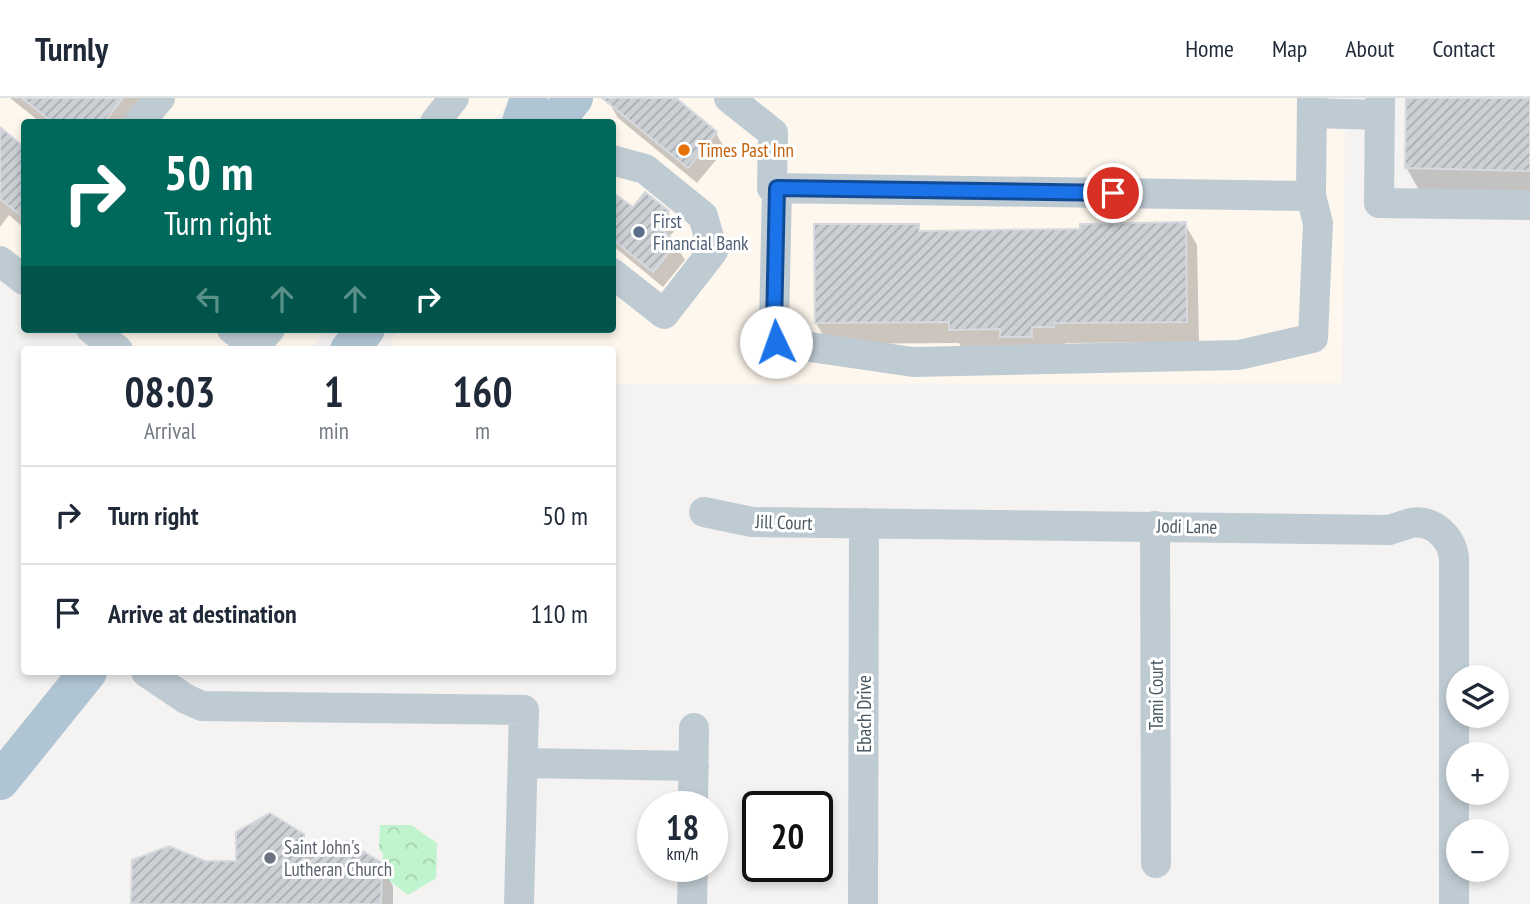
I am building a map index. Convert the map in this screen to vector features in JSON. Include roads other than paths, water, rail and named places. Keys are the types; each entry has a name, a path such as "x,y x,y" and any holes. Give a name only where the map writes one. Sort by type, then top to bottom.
{"main road":[{"path":"534,115 574,98"},
{"path":"0,781 86,675"}],"street":[{"path":"142,119 160,98"},
{"path":"437,119 454,98"},
{"path":"746,103 773,133 772,188 1311,196"},
{"path":"777,188 774,326 776,342 913,362 1239,355 1313,338 1318,223 1311,196 1312,106 1380,107 1379,203 1530,205"},
{"path":"616,161 645,169 703,216 713,251 664,314 616,276"},
{"path":"97,333 113,346"},
{"path":"237,333 247,341 262,338 266,333"},
{"name":"Jill Court","path":"704,512 752,522 864,523"},
{"name":"Jodi Lane","path":"864,523 1389,530 1413,523 1431,525 1448,537 1454,553 1454,904"},
{"name":"Ebach Drive","path":"863,904 864,523"},
{"name":"Tami Court","path":"1155,526 1156,863"},
{"path":"150,675 186,699 202,706 524,710 519,904"},
{"path":"693,791 694,728"},
{"path":"524,762 694,766"},
{"path":"692,904 693,882"}],"place":[{"name":"Times Past Inn","path":"684,150"},
{"name":"First Financial Bank","path":"639,232"},
{"name":"Saint John's Lutheran Church","path":"270,858"}]}
